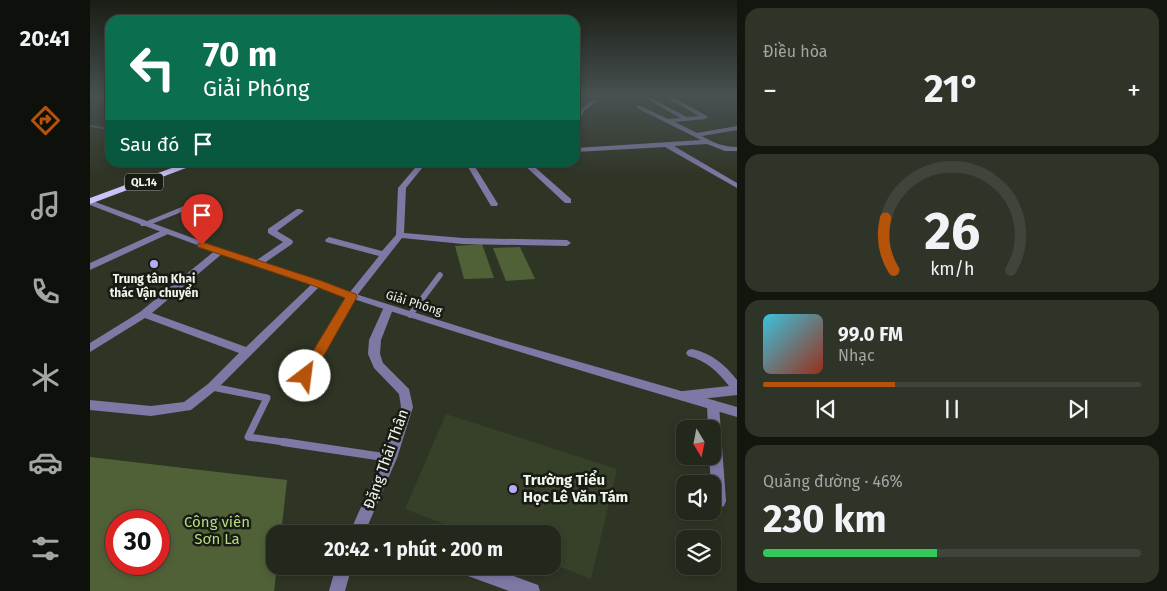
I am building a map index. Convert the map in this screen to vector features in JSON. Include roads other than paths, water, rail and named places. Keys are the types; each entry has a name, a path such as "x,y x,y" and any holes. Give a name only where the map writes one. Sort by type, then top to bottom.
{"main road":[{"name":"QL.14","path":"90,202 184,167"}],"street":[{"path":"670,123 725,149 737,149"},
{"path":"696,135 736,129"},
{"path":"580,150 708,142"},
{"path":"667,145 682,156 737,186"},
{"path":"305,376 352,297 400,236 402,188 420,167"},
{"path":"471,167 494,204"},
{"path":"530,167 568,201"},
{"name":"Giải Phóng","path":"90,202 165,232 318,283 352,297 737,412"},
{"path":"144,224 202,202"},
{"path":"258,264 289,242 271,232 300,211"},
{"path":"90,267 165,232"},
{"path":"400,236 463,241 567,243"},
{"path":"329,240 384,255"},
{"path":"90,348 144,314 220,251"},
{"path":"90,405 151,411 187,407 212,387 318,283"},
{"name":"Đặng Thái Thân","path":"366,525 407,407 405,392 378,366 374,354 375,340 388,308"},
{"path":"144,314 247,352"},
{"path":"692,353 702,354 715,361 737,389"},
{"path":"683,396 737,389"},
{"path":"713,405 717,475"},
{"path":"338,591 342,575"},
{"path":"488,575 532,591"}],"lane":[{"path":"410,315 440,275"},
{"path":"212,387 267,398 248,437 390,458"}],"waterway":[{"path":"90,126 105,128"}],"place":[{"name":"Trung tâm Khai thác Vận chuyển","path":"154,264"},
{"name":"Trường Tiểu Học Lê Văn Tám","path":"513,489"}],"park label":[{"name":"Công viên Sơn La","path":"217,530"}]}
